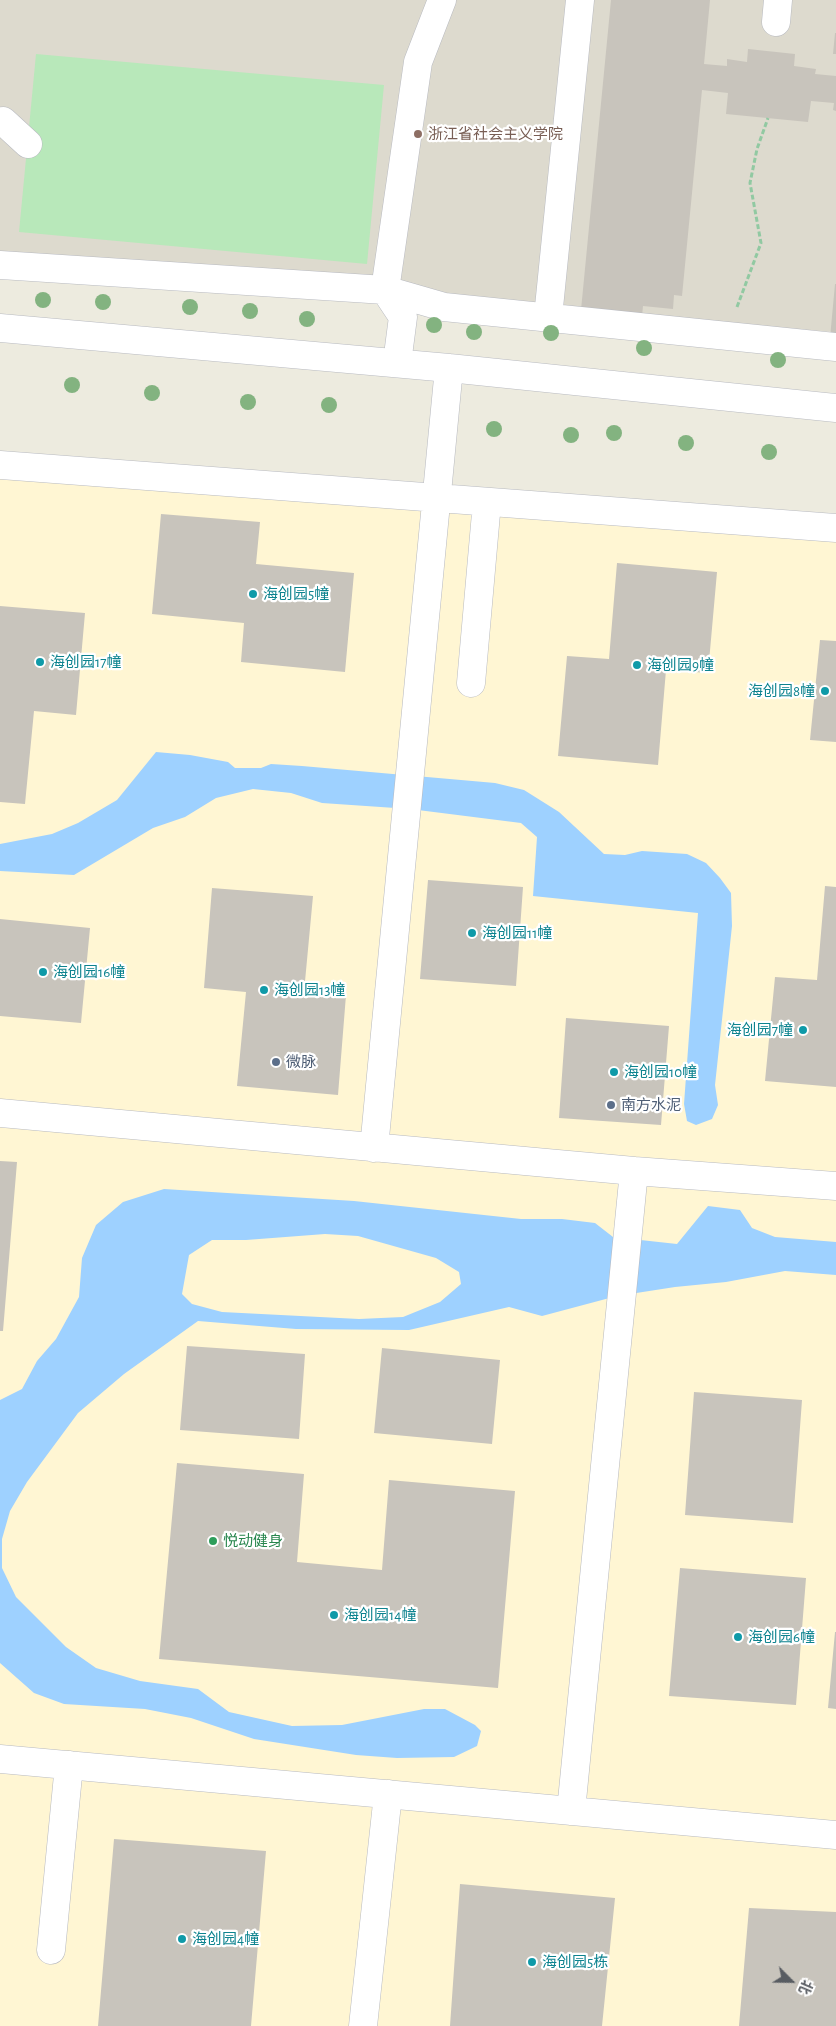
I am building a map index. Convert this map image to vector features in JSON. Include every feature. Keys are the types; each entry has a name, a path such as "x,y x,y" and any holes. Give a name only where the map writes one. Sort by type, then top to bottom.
{"street":[{"path":"397,363 403,317 385,290 418,62 442,0"},
{"path":"548,317 580,0"},
{"path":"0,122 4,121 28,144"},
{"path":"0,265 385,290 444,307 836,347"},
{"path":"0,328 397,363 836,408"},
{"path":"374,1148 449,368"},
{"path":"0,465 836,528"},
{"path":"471,683 487,502"},
{"path":"0,1113 634,1171 836,1186"},
{"path":"572,1811 634,1171"},
{"path":"0,1759 836,1835"},
{"path":"51,1950 69,1766"},
{"path":"363,2026 388,1794"}],"path":[{"path":"730,337 739,296 761,243 750,182 757,149 768,118"}],"shaded area":[{"name":"浙江省社会主义学院","path":"0,0 836,0 836,332 0,268"},
{"path":"0,458 836,539 836,2026 0,2026"}],"green space":[{"path":"36,54 384,85 367,264 19,232"}],"water":[{"path":"156,752 190,755 228,762 235,768 261,768 271,764 495,783 524,790 559,812 604,854 625,855 642,851 687,854 706,863 731,893 732,926 715,1085 718,1105 712,1119 696,1125 687,1121 684,1104 698,913 533,896 537,837 521,823 410,809 322,803 291,793 253,789 216,798 185,817 153,828 74,875 0,871 0,844 52,834 78,823 117,800"},
{"path":"164,1189 354,1201 521,1219 562,1219 595,1223 613,1237 677,1244 708,1206 740,1210 752,1228 775,1237 836,1242 836,1275 785,1271 726,1282 675,1287 617,1296 542,1316 509,1307 409,1330 296,1329 198,1321 124,1374 78,1413 27,1482 10,1511 2,1539 2,1568 16,1597 66,1647 96,1668 140,1681 198,1689 229,1712 292,1726 342,1725 424,1709 445,1709 475,1725 481,1731 477,1746 454,1757 397,1758 356,1755 254,1739 191,1718 145,1709 64,1704 34,1693 0,1663 0,1400 22,1389 37,1361 56,1339 79,1297 82,1258 96,1225 123,1202","holes":["325,1234 358,1236 436,1258 459,1272 461,1284 440,1302 403,1317 359,1319 222,1312 192,1304 182,1294 189,1255 212,1240 246,1240"]}],"building":[{"path":"611,0 710,0 704,64 727,66 727,59 747,62 748,49 795,54 794,66 816,69 815,74 836,76 836,111 833,110 834,103 811,101 808,122 726,114 728,93 702,90 682,296 674,295 673,309 643,306 642,316 581,310"},
{"path":"835,33 836,54 833,54"},
{"path":"835,284 836,338 830,338"},
{"name":"海创园5幢","path":"161,514 260,522 256,564 354,573 345,672 241,662 244,623 152,614"},
{"name":"海创园9幢","path":"617,563 717,572 708,673 666,670 658,765 558,756 567,656 609,659"},
{"name":"海创园17幢","path":"0,606 85,613 76,715 34,711 25,804 0,802"},
{"name":"海创园8幢","path":"820,640 836,641 836,742 810,740"},
{"name":"海创园11幢","path":"428,880 523,887 516,986 420,979"},
{"name":"海创园7幢","path":"825,886 836,887 836,1087 765,1081 775,977 817,980"},
{"name":"海创园13幢","path":"212,888 313,896 304,992 346,995 338,1095 237,1086 246,992 204,988"},
{"name":"海创园16幢","path":"0,919 90,928 81,1023 0,1016"},
{"name":"海创园10幢","path":"566,1018 669,1026 661,1125 559,1118"},
{"path":"0,1161 17,1162 3,1331 0,1331"},
{"path":"187,1346 305,1354 299,1439 180,1430"},
{"path":"382,1348 500,1360 492,1444 374,1433"},
{"path":"694,1392 802,1400 793,1523 685,1515"},
{"name":"海创园14幢","path":"177,1463 304,1474 297,1562 382,1570 389,1480 515,1491 498,1688 159,1659"},
{"name":"海创园6幢","path":"680,1568 806,1578 796,1705 669,1696"},
{"name":"海创园6幢","path":"836,1632 836,1709 828,1708"},
{"name":"海创园4幢","path":"114,1839 266,1851 251,2026 98,2026"},
{"name":"海创园5栋","path":"460,1884 615,1898 602,2026 450,2026"},
{"path":"749,1908 836,1912 836,2026 739,2026"}],"place":[{"name":"浙江省社会主义学院","path":"418,134"},
{"name":"海创园5幢","path":"253,594"},
{"name":"海创园17幢","path":"40,662"},
{"name":"海创园9幢","path":"637,665"},
{"name":"海创园8幢","path":"825,691"},
{"name":"海创园11幢","path":"472,933"},
{"name":"海创园16幢","path":"43,972"},
{"name":"海创园13幢","path":"264,990"},
{"name":"海创园7幢","path":"803,1030"},
{"name":"微脉","path":"276,1062"},
{"name":"海创园10幢","path":"614,1072"},
{"name":"南方水泥","path":"611,1105"},
{"name":"悦动健身","path":"213,1541"},
{"name":"海创园14幢","path":"334,1615"},
{"name":"海创园6幢","path":"738,1637"},
{"name":"海创园4幢","path":"182,1939"},
{"name":"海创园5栋","path":"532,1962"}]}
